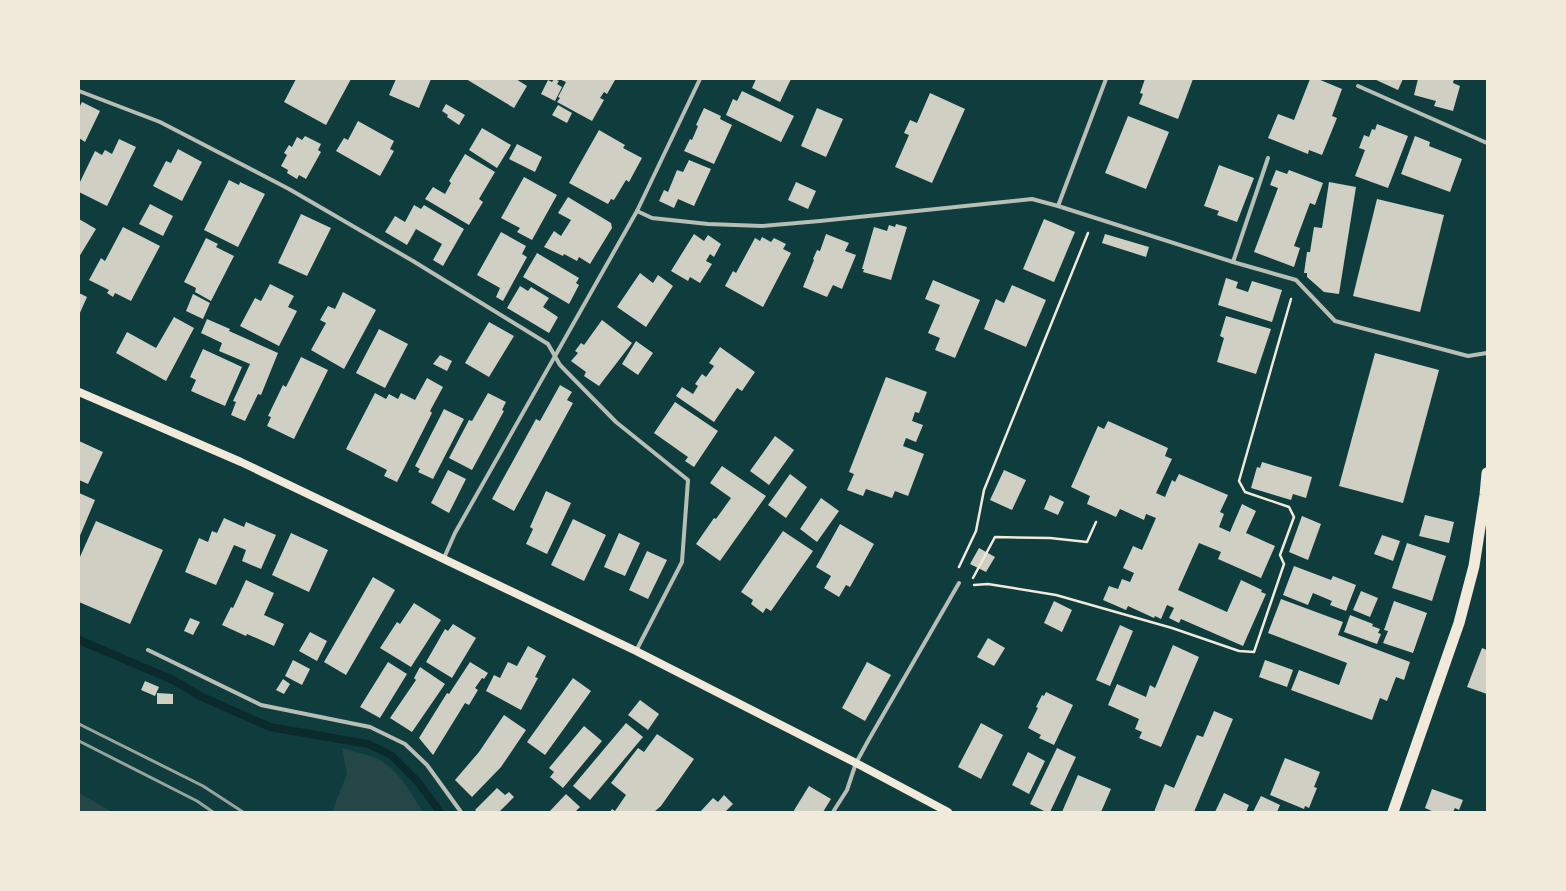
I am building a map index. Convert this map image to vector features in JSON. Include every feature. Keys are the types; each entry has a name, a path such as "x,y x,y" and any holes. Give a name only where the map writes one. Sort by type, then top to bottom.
{"highway":[{"path":"1393,812 1459,623 1474,566 1487,473"}],"main road":[{"path":"79,392 241,462 444,558 636,651 856,763 948,812"}],"street":[{"path":"444,558 455,533 637,211 700,79"},
{"path":"1058,206 1106,79"},
{"path":"1358,86 1487,143"},
{"path":"79,91 160,122 289,189 413,261 548,344 560,365 616,422 688,480 682,562 636,651"},
{"path":"1233,262 1268,158"},
{"path":"637,211 652,218 708,224 762,226 1032,199 1233,262 1296,280 1335,321 1468,356 1487,353"},
{"path":"834,812 847,790 856,763 959,583"},
{"path":"148,650 261,705 370,727 405,744 427,765 461,812"}],"path":[{"path":"959,583 955,577 976,531 984,490 1094,218"},
{"path":"1096,522 1087,542 1050,538 995,537 969,585 988,584 1056,595 1172,628 1240,651 1254,652 1284,564 1280,555 1294,517 1289,506 1245,492 1239,481 1296,280"}],"shaded area":[{"path":"342,748 370,756 387,765 401,779 423,812 332,812 347,774"},
{"path":"79,793 112,812 79,812"}],"building":[{"path":"296,79 351,79 326,125 284,102"},
{"path":"396,79 431,79 419,108 389,95"},
{"path":"466,79 516,79 527,86 514,108"},
{"path":"554,79 559,81 557,84 562,87 555,101 541,94 548,80 552,82"},
{"path":"559,79 615,80 607,94 604,92 600,98 604,100 592,121 557,102 566,82"},
{"path":"756,79 791,79 780,102 752,88"},
{"path":"1145,79 1193,79 1178,119 1139,104 1143,94 1140,93"},
{"path":"1310,79 1318,79 1342,89 1332,116 1337,118 1322,155 1309,150 1308,154 1268,138 1278,114 1294,120"},
{"path":"1374,79 1403,79 1398,90"},
{"path":"1418,79 1454,79 1453,83 1460,86 1453,111 1434,106 1436,101 1414,95"},
{"path":"742,91 794,116 781,142 726,115 733,99 737,101"},
{"path":"930,93 965,109 932,183 895,167 909,135 904,133 910,120 917,123"},
{"path":"82,102 100,111 85,142 79,138 79,108"},
{"path":"446,104 465,115 459,125 447,117 448,115 442,111"},
{"path":"558,105 572,113 567,123 552,115"},
{"path":"704,108 721,116 720,119 732,125 714,164 684,151 690,139 692,140 698,126 696,125"},
{"path":"817,108 843,119 826,157 801,146"},
{"path":"1128,116 1169,132 1146,189 1105,173"},
{"path":"358,121 394,141 390,149 394,151 380,176 336,151 344,138 348,140"},
{"path":"1377,124 1408,136 1388,188 1355,176 1365,150 1359,148 1364,135 1369,137 1372,129 1375,130"},
{"path":"482,128 511,145 497,168 469,150"},
{"path":"599,130 625,145 623,148 642,158 629,182 626,180 614,200 611,199 608,204 569,183"},
{"path":"305,136 321,144 318,150 321,152 306,179 299,175 297,179 287,173 288,170 281,166 287,155 284,153 289,145 292,147 297,137 302,140"},
{"path":"1415,136 1430,142 1429,146 1462,159 1450,192 1401,174"},
{"path":"119,139 136,147 107,206 79,192 79,184 95,151 102,155 105,150 112,154"},
{"path":"517,144 542,157 535,172 509,159"},
{"path":"178,149 202,162 182,201 153,186 166,161 171,163"},
{"path":"465,154 495,172 479,199 483,202 469,225 425,199 433,187 445,194 451,183 449,181"},
{"path":"689,160 711,169 694,206 678,199 674,208 659,201 664,190 668,192 677,170 683,172"},
{"path":"1219,165 1254,178 1237,222 1217,215 1219,211 1204,206"},
{"path":"1276,170 1287,174 1289,170 1323,183 1315,205 1310,203 1294,246 1300,248 1294,267 1254,252 1278,188 1270,185"},
{"path":"524,177 557,195 532,240 517,232 520,228 501,218"},
{"path":"229,180 239,185 240,182 265,194 238,247 204,230"},
{"path":"796,182 816,191 808,209 788,200"},
{"path":"1329,182 1356,187 1339,294 1324,292 1307,277 1307,273 1304,273 1307,252 1310,252 1314,227 1322,228"},
{"path":"568,197 611,223 612,228 590,264 579,257 577,261 564,254 563,256 544,247 554,231 561,236 571,220 558,213"},
{"path":"1377,199 1444,215 1420,312 1353,296"},
{"path":"150,204 173,216 163,236 139,224"},
{"path":"414,205 421,209 424,205 464,229 443,266 433,260 442,244 416,229 407,245 385,232 395,216 405,222"},
{"path":"301,214 331,228 307,276 278,263"},
{"path":"79,219 96,229 79,257"},
{"path":"1044,219 1075,232 1054,282 1023,269"},
{"path":"896,224 907,227 891,280 863,272 864,269 862,269 874,227 887,231 889,225 895,227"},
{"path":"123,227 160,246 131,301 115,293 113,297 107,293 109,290 89,280 101,258 105,261"},
{"path":"501,232 526,246 522,254 527,257 503,301 496,297 500,288 477,275"},
{"path":"694,234 704,241 708,235 721,244 714,257 710,254 706,261 712,264 700,283 690,277 688,281 671,271"},
{"path":"826,234 849,243 845,251 856,255 842,289 833,285 827,297 803,287 814,260 813,259 817,250 820,251"},
{"path":"1105,234 1149,247 1146,257 1102,243"},
{"path":"762,237 771,242 774,238 786,244 783,249 791,253 763,307 725,286 733,271 736,273 755,238 760,241"},
{"path":"206,238 218,244 216,247 234,256 211,301 195,292 196,288 184,282"},
{"path":"537,253 579,278 576,283 579,285 569,304 523,277"},
{"path":"640,273 653,283 658,275 673,286 646,327 617,307"},
{"path":"1226,278 1238,282 1236,288 1248,292 1252,281 1282,290 1272,322 1218,305"},
{"path":"933,280 980,300 955,358 935,350 940,338 928,333 940,305 925,299"},
{"path":"270,284 294,296 288,307 297,311 279,346 240,326 255,298 261,301"},
{"path":"1012,285 1046,300 1026,347 984,329 996,299 1004,303"},
{"path":"520,286 528,291 531,287 549,298 543,307 558,317 549,333 507,308"},
{"path":"343,292 376,310 344,369 311,350 326,323 320,320 328,306 335,309"},
{"path":"79,293 87,297 79,315"},
{"path":"193,294 210,303 203,319 186,311"},
{"path":"1226,316 1271,329 1256,374 1217,362 1224,338 1220,336"},
{"path":"174,317 194,328 166,381 116,353 127,332 156,348"},
{"path":"207,319 230,329 229,331 278,353 261,395 258,394 245,421 231,415 236,402 233,401 250,364 219,351 222,343 201,333"},
{"path":"602,320 632,343 599,386 584,376 586,372 571,361 578,353 575,351 581,343 584,345"},
{"path":"489,322 514,336 489,377 465,363"},
{"path":"379,329 408,344 385,388 356,373"},
{"path":"636,341 653,353 638,375 622,364"},
{"path":"720,347 755,372 742,391 737,388 714,422 676,396 682,387 693,394 698,386 695,384 702,374 706,377 714,366 709,363"},
{"path":"203,349 242,367 225,406 191,391 196,380 190,377"},
{"path":"1375,353 1439,370 1403,503 1339,486"},
{"path":"440,355 452,361 447,371 433,364"},
{"path":"301,357 328,370 294,439 267,426 271,417 268,416 283,385 286,387"},
{"path":"886,377 927,392 919,413 915,412 912,421 923,425 916,442 906,438 903,446 924,454 908,496 895,491 892,498 866,489 863,496 847,490 854,474 849,472"},
{"path":"427,378 443,387 430,411 432,413 397,482 384,476 387,470 346,449 375,393 386,399 389,394 398,399 401,393 415,400"},
{"path":"560,385 572,392 567,400 573,403 514,511 492,499 536,419 540,421"},
{"path":"488,393 506,402 502,410 504,411 472,470 449,458 469,420 472,421"},
{"path":"675,402 718,431 694,467 685,461 688,457 654,433"},
{"path":"444,409 464,419 433,479 418,472 420,469 415,466"},
{"path":"1108,421 1168,448 1165,456 1172,459 1156,493 1165,497 1172,480 1175,482 1179,474 1228,495 1220,512 1224,514 1219,527 1230,532 1242,504 1256,511 1246,533 1275,546 1261,578 1218,559 1221,552 1199,543 1178,590 1227,612 1241,580 1262,590 1261,592 1266,594 1243,646 1181,619 1179,623 1169,618 1174,608 1167,605 1161,619 1155,616 1154,618 1128,606 1126,610 1103,600 1109,586 1118,589 1122,579 1130,582 1134,573 1123,568 1133,546 1142,550 1156,518 1146,514 1144,520 1120,509 1116,517 1087,504 1090,496 1071,487 1098,426 1104,429"},
{"path":"775,436 794,450 769,485 750,471"},
{"path":"79,441 103,452 88,484 79,480"},
{"path":"1262,462 1312,477 1306,498 1293,494 1291,500 1251,488 1257,467 1260,468"},
{"path":"722,466 766,496 720,561 696,544 714,518 716,519 731,498 710,483"},
{"path":"448,470 466,479 449,513 431,503"},
{"path":"1004,470 1026,480 1012,510 990,500"},
{"path":"790,474 807,487 786,518 768,505"},
{"path":"546,491 571,503 547,554 526,544 533,529 530,527"},
{"path":"79,493 95,500 79,538"},
{"path":"1050,495 1064,502 1058,515 1044,509"},
{"path":"821,498 839,511 817,542 800,529"},
{"path":"1425,515 1454,522 1449,543 1419,536"},
{"path":"1302,516 1321,524 1308,560 1289,552"},
{"path":"224,518 244,527 246,522 276,535 261,569 242,561 246,550 234,545 216,585 185,572 199,538 208,542 212,531 217,533"},
{"path":"573,519 606,535 584,581 551,565"},
{"path":"96,521 163,550 130,624 79,602 79,559"},
{"path":"840,524 874,544 850,587 846,585 839,597 824,588 831,576 816,567"},
{"path":"783,531 813,551 771,611 766,608 763,613 751,604 753,600 741,592"},
{"path":"291,533 328,550 309,592 272,575"},
{"path":"619,533 640,543 625,576 604,567"},
{"path":"1382,535 1400,541 1393,561 1374,554"},
{"path":"1407,543 1446,556 1432,601 1392,588"},
{"path":"979,548 995,557 986,572 970,564"},
{"path":"647,551 667,560 648,599 629,590"},
{"path":"1294,566 1331,580 1333,576 1356,585 1346,611 1330,605 1332,601 1313,593 1308,605 1283,595"},
{"path":"373,577 395,590 346,675 324,662"},
{"path":"246,580 274,593 264,615 284,624 274,646 247,634 246,636 222,625 231,607 233,608"},
{"path":"1361,591 1378,598 1370,617 1353,610"},
{"path":"1281,599 1343,622 1338,635 1410,662 1404,680 1396,677 1387,701 1380,698 1372,720 1291,690 1299,670 1339,685 1347,663 1268,633"},
{"path":"1054,601 1072,610 1062,632 1044,623"},
{"path":"1394,601 1427,613 1413,653 1383,643 1388,631 1384,630"},
{"path":"414,603 441,620 411,667 380,648 397,622 400,624"},
{"path":"1350,615 1373,624 1372,626 1380,629 1378,633 1381,634 1377,644 1344,632"},
{"path":"190,618 200,622 193,635 184,631"},
{"path":"453,624 476,638 452,678 426,662 445,629 448,631"},
{"path":"1120,625 1133,631 1110,686 1096,680"},
{"path":"310,632 327,641 317,661 299,651"},
{"path":"988,638 1005,648 994,666 977,657"},
{"path":"1173,645 1199,657 1161,747 1139,738 1142,732 1135,729 1139,719 1108,705 1117,684 1146,697 1150,685 1155,688"},
{"path":"528,646 546,656 535,677 538,678 521,710 486,691 494,675 500,678 508,662 517,666"},
{"path":"1482,648 1487,650 1487,694 1467,687"},
{"path":"293,660 310,669 302,685 285,676"},
{"path":"1265,660 1293,670 1287,687 1259,677"},
{"path":"388,662 407,674 380,718 360,707"},
{"path":"470,662 488,673 484,679 482,678 475,688 478,690 469,705 465,703 433,755 419,738 447,693 449,694"},
{"path":"867,662 891,675 865,721 842,708"},
{"path":"420,667 445,684 412,732 390,718 416,680 414,678"},
{"path":"573,678 591,691 545,755 527,742"},
{"path":"283,679 290,684 284,694 276,690"},
{"path":"145,681 159,687 155,696 141,690"},
{"path":"1046,692 1073,705 1054,745 1039,738 1041,735 1028,728 1038,708 1036,707 1042,695 1044,696"},
{"path":"157,693 173,694 173,704 157,704"},
{"path":"640,700 659,714 648,730 628,715"},
{"path":"1214,711 1233,719 1194,812 1154,812 1165,784 1174,788 1197,735 1203,737"},
{"path":"504,715 526,730 501,767 472,797 455,780 479,752"},
{"path":"626,723 643,737 590,800 573,786"},
{"path":"981,723 1003,735 981,779 958,767"},
{"path":"584,726 602,741 563,788 550,777 554,772 549,768"},
{"path":"657,734 694,759 661,806 654,812 610,812 612,809 615,811 626,795 611,783 638,748 644,752"},
{"path":"1057,748 1076,757 1050,812 1046,812 1030,804"},
{"path":"1028,752 1045,761 1029,794 1012,785"},
{"path":"1285,758 1320,772 1314,787 1317,788 1309,808 1305,806 1304,809 1270,795"},
{"path":"1078,775 1111,789 1101,812 1062,812"},
{"path":"809,786 831,799 823,812 793,812"},
{"path":"497,788 505,795 509,792 514,797 499,812 477,812 475,810"},
{"path":"1432,789 1463,800 1459,810 1455,808 1453,812 1434,812 1425,808"},
{"path":"1224,793 1249,805 1246,812 1215,812"},
{"path":"566,794 580,807 575,812 549,812"},
{"path":"724,795 733,804 725,812 700,812 713,798 718,802"},
{"path":"1261,796 1280,805 1277,812 1253,812"}],"waterway":[{"path":"79,640 173,680 200,696 270,727 368,744 391,755 418,782 440,812"}],"railway":[{"path":"79,724 203,786 243,812"},
{"path":"79,741 197,801 213,812"}]}
